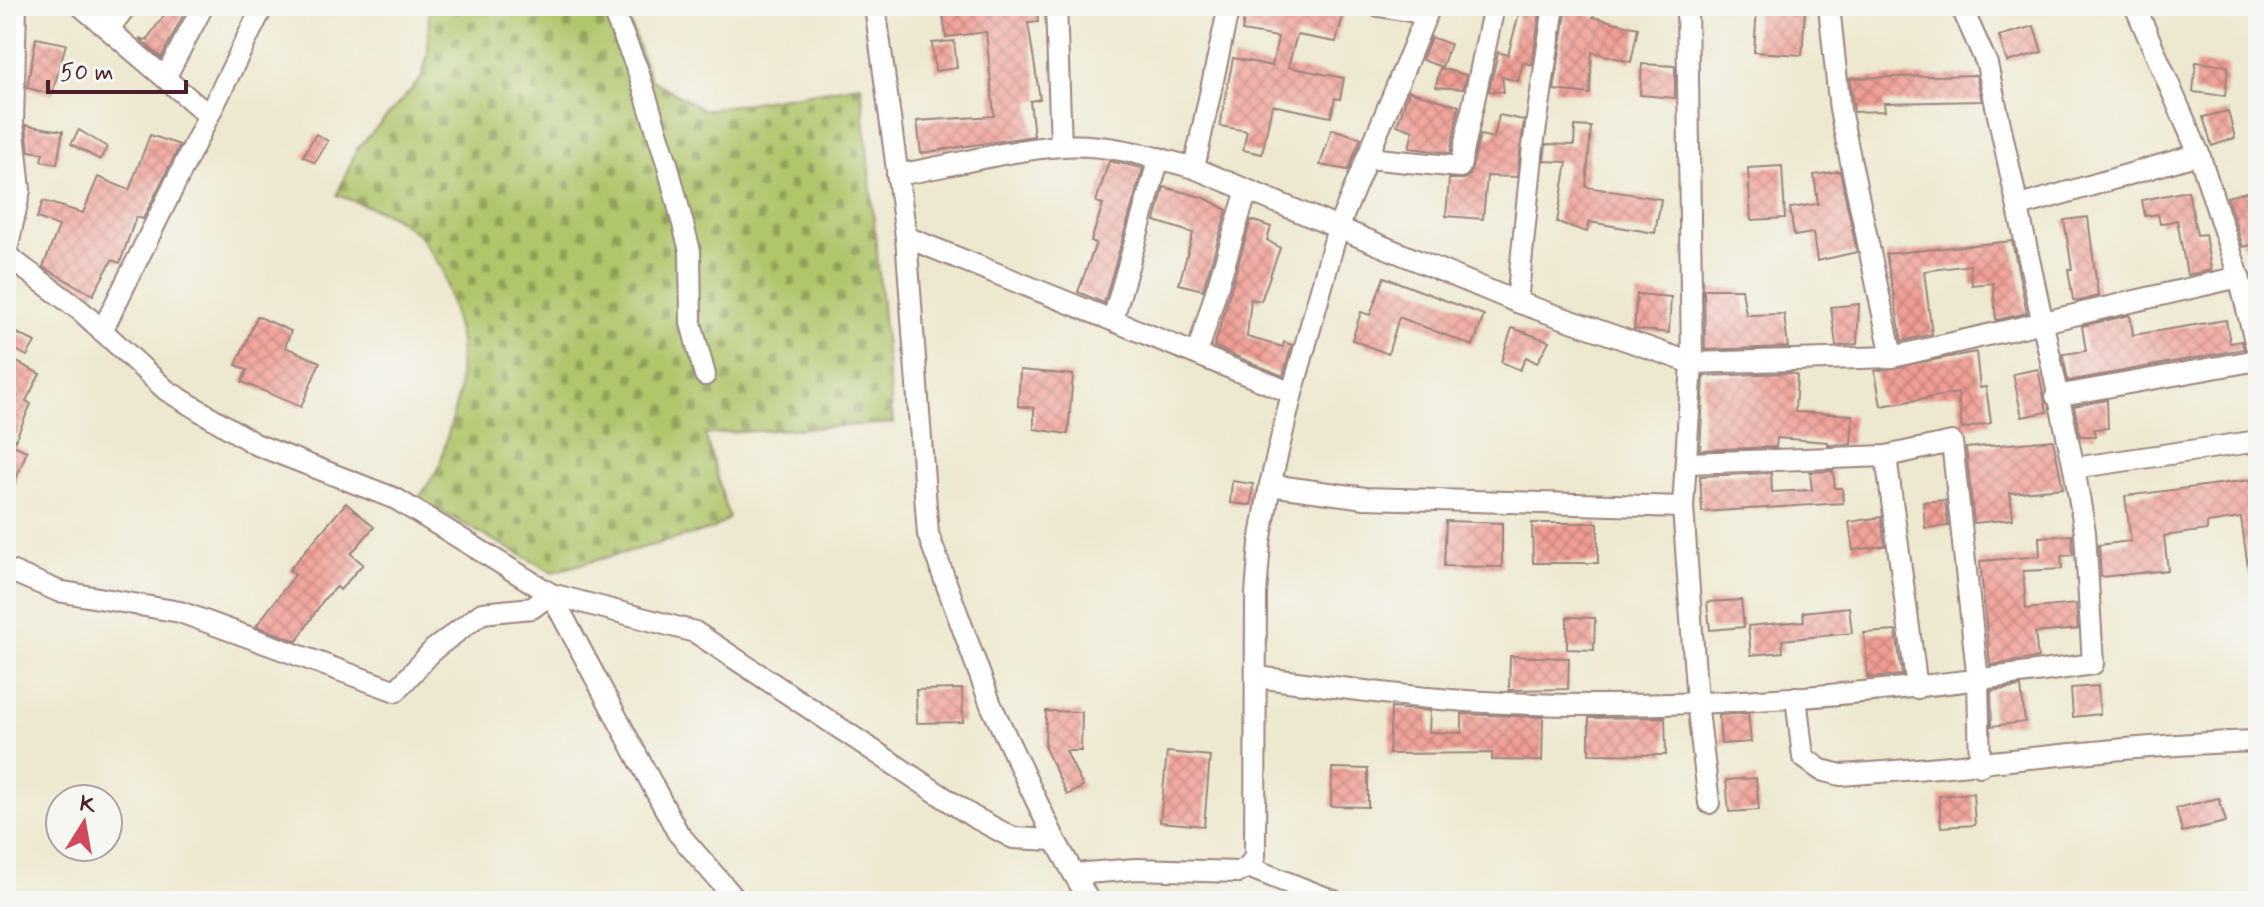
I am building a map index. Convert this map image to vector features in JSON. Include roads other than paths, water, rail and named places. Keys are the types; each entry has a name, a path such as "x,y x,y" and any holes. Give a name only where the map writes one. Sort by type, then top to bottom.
{"street":[{"path":"16,6 11,157 20,190 6,255 102,331 166,390 255,444 396,499 551,594 695,632 972,816 1013,838 1055,840"},
{"path":"81,6 207,114"},
{"path":"109,29 126,6"},
{"path":"166,76 203,6"},
{"path":"102,331 263,6"},
{"path":"611,6 637,68 690,251 691,323 705,375"},
{"path":"875,6 906,237 928,534 991,705 1055,840 1089,901"},
{"path":"1056,6 1061,146"},
{"path":"1194,168 1229,6"},
{"path":"1074,874 1136,869 1238,872 1248,867 1258,844 1256,677 1259,556 1270,485 1338,228 1428,10 1379,6"},
{"path":"1367,158 1460,167 1494,6"},
{"path":"1517,302 1533,146 1554,6"},
{"path":"1687,6 1692,363 1683,507 1697,702 1709,803"},
{"path":"1829,6 1840,110 1892,357"},
{"path":"1256,677 1465,701 1582,705 1796,697 1917,688 2093,664 2085,532 2074,468 2056,396 2020,206 1987,64 1961,6"},
{"path":"2135,6 2199,154 2239,277 2258,353"},
{"path":"897,175 1061,146 1114,149 1159,158 1194,168 1517,302 1692,363 1892,357 2041,320 2239,277"},
{"path":"2020,206 2199,154"},
{"path":"1113,319 1159,158"},
{"path":"1197,354 1247,190"},
{"path":"906,237 1292,393"},
{"path":"2056,396 2258,360"},
{"path":"2074,468 2258,441"},
{"path":"1688,463 1886,456 1952,442 1978,681 1980,766"},
{"path":"1886,456 1917,688"},
{"path":"1270,485 1365,498 1683,507"},
{"path":"6,569 58,591 180,612 396,691 434,649 482,613 532,608 551,594"},
{"path":"551,594 678,833 737,901"},
{"path":"1796,697 1803,757 1821,770 1841,775 1980,766 2098,749 2258,741"},
{"path":"1248,867 1334,901"}]}
